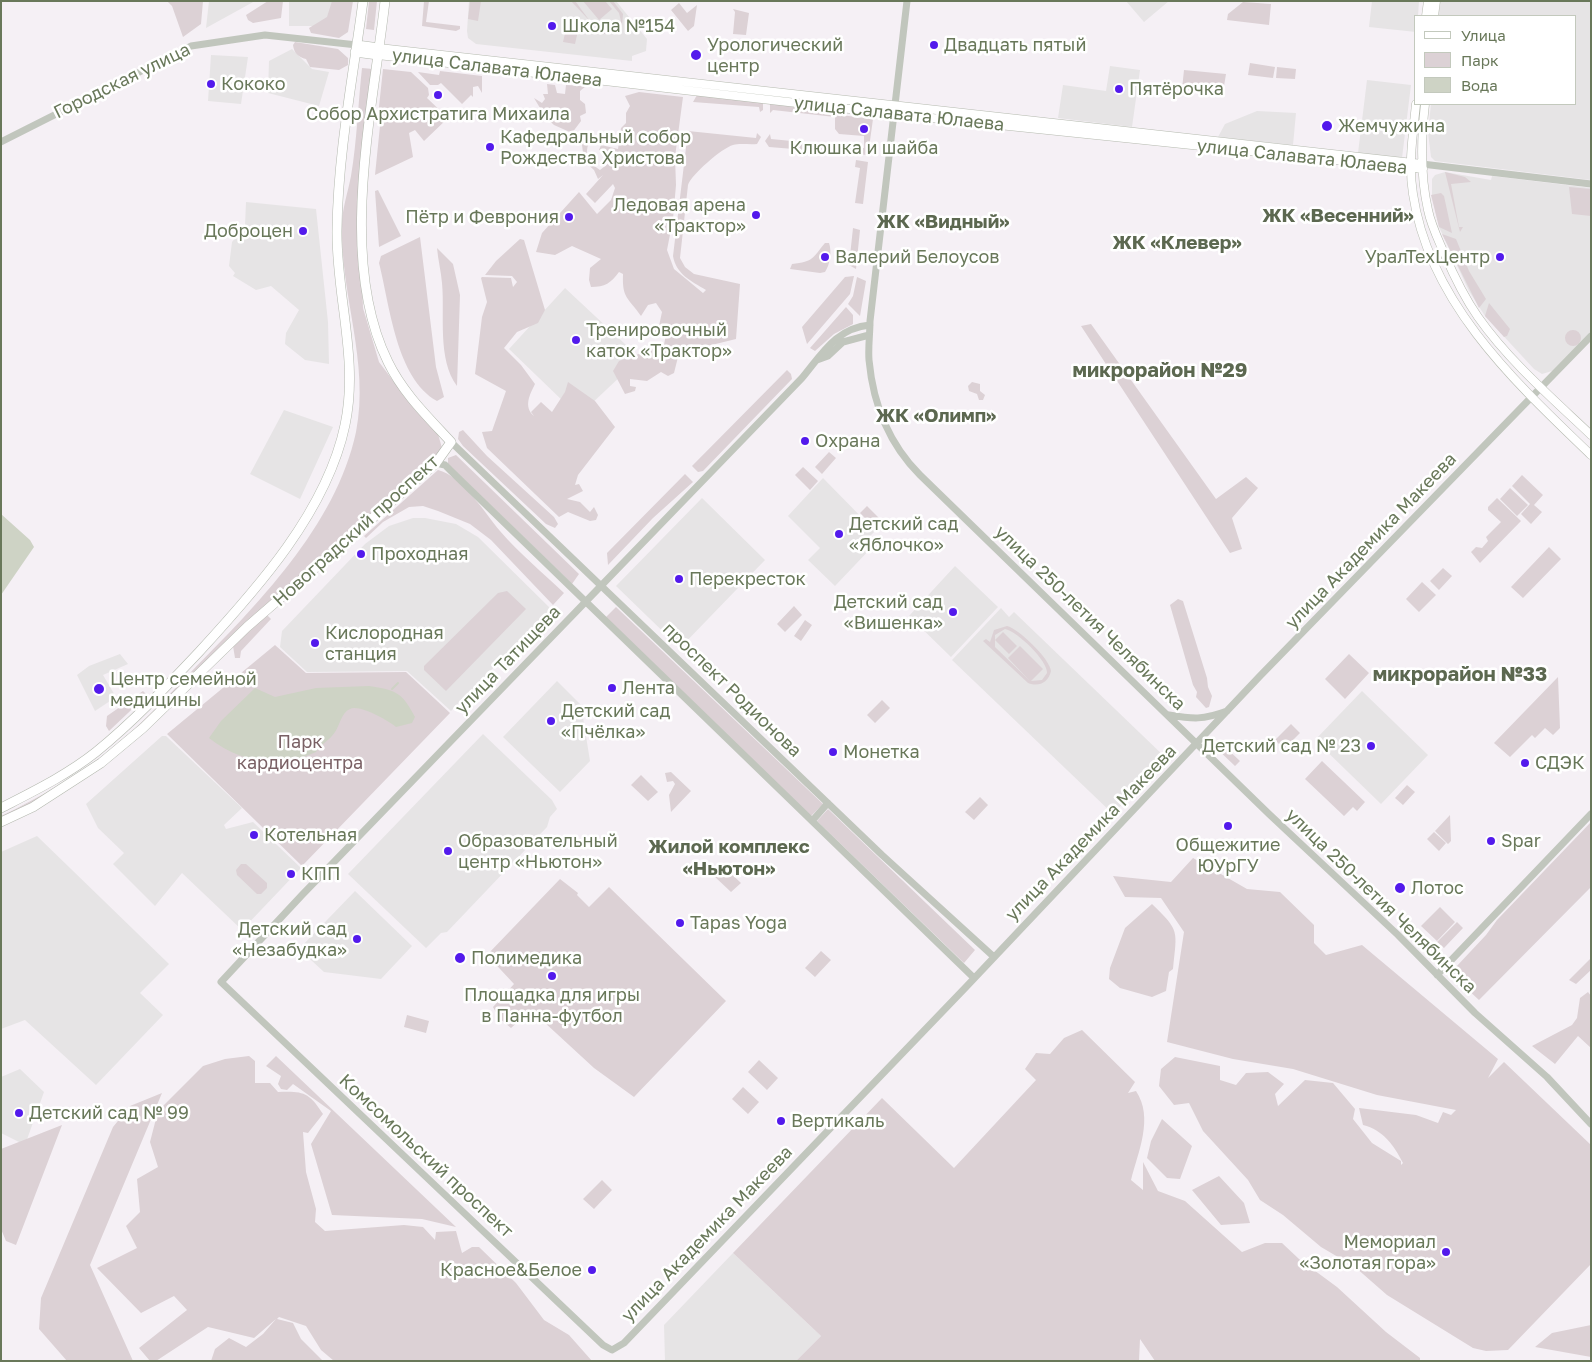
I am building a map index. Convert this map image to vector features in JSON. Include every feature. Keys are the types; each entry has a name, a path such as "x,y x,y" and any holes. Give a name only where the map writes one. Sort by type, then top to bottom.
{"main road":[{"name":"Новоградский проспект","path":"1,808 59,778 94,753 137,716 172,681 224,625 292,540 330,471 345,427 350,399 348,336 337,231 342,169 363,1"},
{"name":"Новоградский проспект","path":"1,822 33,807 101,763 143,728 247,627 436,463 451,442 420,408 397,378 377,335 368,297 362,250 361,204 384,1"},
{"path":"1426,15 1428,1"},
{"path":"1434,15 1436,1"},
{"name":"Городская улица","path":"356,49 369,47"},
{"name":"улица Салавата Юлаева","path":"369,47 379,52"},
{"name":"улица Салавата Юлаева","path":"356,49 1422,167"},
{"path":"1416,105 1411,166 1418,218 1437,270 1458,309 1474,333 1531,398 1591,455"},
{"path":"1425,105 1422,167 1428,211 1433,229 1462,290 1478,316 1541,387 1591,436"}],"street":[{"name":"улица 250-летия Челябинска","path":"907,1 869,335 869,358 878,406 896,446 909,464 1485,1022 1547,1078 1591,1124"},
{"name":"Городская улица","path":"1,142 191,46 265,35 289,36 356,49"},
{"name":"улица Салавата Юлаева","path":"1422,167 1444,167 1591,184"},
{"name":"улица Татищева","path":"221,982 302,894 602,586 838,336 857,326 870,325"},
{"name":"улица Татищева","path":"817,360 828,356 843,342 869,335"},
{"name":"улица Академика Макеева","path":"612,1350 624,1343 1229,710 1591,336"},
{"name":"проспект Родионова","path":"451,442 828,804 994,957"},
{"path":"436,463 451,471 974,978"},
{"path":"1169,714 1200,719 1229,710"},
{"path":"812,821 828,804"},
{"path":"1437,975 1591,814"},
{"name":"Комсомольский проспект","path":"221,982 547,1293 603,1345 612,1350"}],"shaded area":[{"path":"209,1 255,1 206,28"},
{"path":"289,1 334,1 331,26 289,26"},
{"name":"Школа №154","path":"469,1 616,1 647,39 646,51 632,56 632,61 476,44 468,38"},
{"path":"1126,1 1169,1 1144,22"},
{"path":"1372,1 1419,1 1418,15 1414,15 1414,32 1369,27"},
{"path":"1440,1 1591,1 1591,180 1435,161 1431,157 1428,132 1431,105 1577,105 1577,15 1438,15"},
{"path":"292,49 312,69 329,72 319,106 268,93 269,61"},
{"path":"211,55 248,57 241,104 208,101"},
{"path":"1110,66 1140,70 1132,127 1058,118 1063,85 1106,91"},
{"path":"1367,80 1411,85 1402,158 1358,153"},
{"path":"1257,111 1296,113 1293,145 1218,137 1225,124"},
{"path":"1445,172 1491,180 1492,176 1591,188 1591,331 1552,371 1542,374 1534,369 1485,316 1469,291 1439,227 1432,196 1432,179 1435,175"},
{"path":"246,202 316,209 328,322 329,364 305,360 285,344 286,333 299,310 271,286 256,290 233,276 235,273 229,266 232,242 245,226"},
{"path":"565,288 640,358 589,406 566,404 509,349"},
{"path":"284,410 333,427 300,499 250,474"},
{"name":"Детский сад «Яблочко»","path":"823,478 875,531 868,538 874,545 835,586 808,560 820,548 788,516"},
{"path":"702,498 765,560 680,648 616,586"},
{"path":"413,518 425,518 456,524 478,537 551,609 451,711 407,671 307,672 280,647 282,631 365,544 389,526"},
{"name":"Детский сад «Вишенка»","path":"955,566 998,607 951,657 909,616"},
{"path":"1001,608 1009,617 1014,612 1166,758 1113,814 952,660"},
{"path":"120,654 128,664 103,675 116,697 95,711 77,675 89,666"},
{"name":"Детский сад «Пчёлка»","path":"557,681 581,705 590,761 560,792 503,737"},
{"name":"Детский сад № 23","path":"1362,691 1428,755 1381,804 1315,740"},
{"name":"Образовательный центр «Ньютон»","path":"483,734 552,800 557,809 550,817 547,827 447,932 441,933 426,948 348,874"},
{"path":"162,736 166,736 242,808 224,825 226,829 253,822 301,868 242,930 182,873 155,906 113,864 124,853 98,828 86,804"},
{"path":"37,836 169,964 140,993 163,1015 96,1085 25,1020 1,1029 1,852"},
{"name":"Детский сад «Незабудка»","path":"355,891 412,946 381,979 324,972 299,949"},
{"name":"Детский сад № 99","path":"20,1069 44,1092 25,1145 1,1133 1,1077"},
{"path":"733,1253 821,1336 796,1361 665,1361 664,1325"}],"green space":[{"path":"167,1 203,1 201,24 183,37 172,6"},
{"path":"268,1 283,1 281,18 253,23 248,20 246,15"},
{"path":"332,1 353,1 348,32 339,38 311,33 309,28 327,17"},
{"path":"369,1 377,1 374,30 366,29"},
{"path":"424,1 429,1 426,22 460,26 460,29 456,31 422,26"},
{"path":"470,1 481,1 478,21 468,19"},
{"path":"571,1 575,1 598,28 610,32 616,30 621,21 619,13 609,1 613,1 623,14 622,27 614,34 602,34"},
{"path":"583,1 605,1 612,9 599,20"},
{"path":"1243,2 1271,4 1269,25 1227,20 1228,14"},
{"path":"679,3 687,13 697,5 694,26 688,31 671,10"},
{"path":"733,9 749,13 746,35 733,34 735,12"},
{"path":"568,20 580,22 575,44 563,42"},
{"path":"295,42 338,49 348,58 348,65 339,70 310,67 306,59 295,52 293,45"},
{"path":"1250,63 1275,67 1273,78 1248,75"},
{"path":"1277,67 1296,69 1295,79 1276,78"},
{"path":"362,68 373,69 359,187 363,308 379,362 416,411 438,434 442,448 439,454 143,726 99,763 1,821 1,816 55,787 94,762 129,734 150,714 216,647 266,592 312,532 331,500 346,467 356,432 359,406 357,354 345,277 342,219 353,162"},
{"path":"383,69 411,72 428,88 429,95 427,98 448,118 424,141 415,130 409,133 413,157 375,175 381,116 378,116"},
{"path":"1184,70 1226,74 1224,86 1212,92 1182,89"},
{"path":"440,71 482,76 482,93 478,86 473,87 473,97 471,95 462,104 441,83 430,85 418,72 439,75"},
{"path":"547,84 555,85 557,93 565,94 566,85 586,86 580,91 580,100 585,104 586,113 580,116 581,121 572,133 554,125 539,111 540,108 534,98 542,103 545,99 543,94 548,94"},
{"path":"639,92 683,97 675,157 676,185 673,219 667,250 674,269 703,293 706,290 690,280 677,268 673,256 688,131 756,138 757,133 761,137 757,144 736,144 728,147 701,169 688,185 680,258 685,267 694,274 740,284 736,339 691,350 686,347 681,350 683,355 678,357 674,373 668,376 661,372 647,381 630,379 630,386 636,387 635,391 625,394 613,371 619,361 664,345 666,334 644,329 659,326 662,312 656,303 648,305 641,316 625,293 623,274 619,272 607,284 591,287 589,280 590,268 601,259 572,246 555,255 536,252 542,233 579,192 597,214 611,200 615,188 613,184 595,203 586,194 603,175 598,179 594,170 584,161 582,145 586,132 592,132 587,149 590,161 600,170 614,159 599,150 601,145 618,149 621,128 626,123 626,113 630,106 625,96"},
{"path":"697,95 763,103 763,110 760,112 759,107 693,102"},
{"path":"770,103 806,106 816,112 873,119 868,155 769,147 765,141 770,134 771,139 864,148 864,136 839,134 835,129 835,117 773,110 770,113"},
{"path":"856,160 868,162 863,204 855,203 860,168 855,167"},
{"path":"1445,172 1465,177 1471,182 1451,184 1459,227 1463,227 1460,232"},
{"path":"1569,187 1591,189 1591,216 1572,214"},
{"path":"378,190 401,236 379,247 375,191"},
{"path":"1441,193 1444,196 1452,233 1439,227 1431,195"},
{"path":"853,228 860,230 856,269 849,265"},
{"path":"1442,234 1456,239 1469,271 1486,299 1479,308"},
{"path":"420,237 436,367 444,397 437,401 423,390 412,376 404,359 391,319 379,263 381,256"},
{"path":"520,239 524,240 545,310 538,323 517,332 504,348 521,365 535,384 528,405 531,412 541,402 552,412 565,392 568,382 595,401 615,427 578,475 575,485 579,484 583,491 567,499 580,502 590,512 594,507 598,515 596,520 590,521 568,512 559,517 487,448 482,432 492,431 506,391 475,374 482,317 487,302 481,278 511,278 513,287 517,282 512,276 485,275 496,261"},
{"path":"825,243 829,243 830,254 825,272 790,269 792,264 805,262 812,258"},
{"path":"437,248 453,264 460,295 457,386 451,375 444,350 443,296"},
{"path":"854,276 850,294 807,344 802,327 845,277"},
{"path":"857,277 866,281 860,316 848,304 853,296"},
{"path":"1489,303 1510,329 1507,336 1504,337 1485,316"},
{"path":"846,307 853,315 853,324 834,334 815,351 810,348"},
{"path":"1091,324 1216,499 1246,477 1258,488 1232,518 1242,549 1230,553 1081,326"},
{"path":"1573,330 1579,332 1581,338 1579,344 1573,346 1567,344 1565,338 1567,332"},
{"path":"787,370 791,374 792,379 703,471 698,472 692,466"},
{"path":"972,382 980,384 980,391 985,395 983,400 979,400 977,394 969,391 968,386"},
{"path":"463,430 487,456 554,517 558,524 555,528 546,524 463,446 458,439 459,432"},
{"path":"829,452 836,458 822,474 815,467"},
{"path":"456,455 579,574 572,584 448,464 448,458"},
{"path":"803,467 818,481 810,490 795,475"},
{"path":"438,470 447,474 464,487 507,539 564,593 553,605 491,540 470,524 438,511 423,506 409,507 383,522 366,538 364,536"},
{"path":"685,474 693,482 653,518 608,565 607,553"},
{"path":"1522,475 1543,495 1534,505 1542,512 1531,524 1521,514 1530,504 1512,486"},
{"path":"1510,488 1528,505 1517,516 1500,499"},
{"path":"1497,498 1521,521 1480,563 1471,552 1476,547 1482,548 1488,541 1486,537 1501,522 1488,510 1488,507"},
{"path":"867,506 882,521 875,528 860,513"},
{"path":"1549,547 1561,559 1523,598 1511,587"},
{"path":"1443,568 1452,576 1439,590 1430,581"},
{"path":"1422,582 1436,595 1419,612 1406,599"},
{"path":"507,591 526,609 446,691 424,670 424,666 498,593"},
{"path":"1178,599 1183,601 1212,696 1209,707 1206,708 1196,697 1197,692 1193,685 1170,605"},
{"path":"794,606 802,615 785,632 777,624"},
{"path":"616,607 823,804 811,816 605,618"},
{"path":"267,615 271,619 241,651 240,658 235,658 233,646"},
{"path":"805,620 812,625 801,641 794,636"},
{"path":"1007,626 1033,645 1049,666 1051,671 1048,678 1039,684 1028,683 983,641 986,639 990,642 994,630","holes":["1005,629 1031,647 1043,661 1047,673 1042,680 1031,681 1043,669 1020,646 1008,658 1030,681 995,647 995,635"]},
{"path":"1003,632 1017,646 1009,654 995,640"},
{"name":"Парк кардиоцентра","path":"275,645 306,673 406,672 450,713 302,866 167,734"},
{"path":"1349,654 1369,673 1345,699 1325,679"},
{"path":"1558,677 1560,728 1553,735 1545,728 1535,738 1532,735 1510,757 1494,743"},
{"path":"143,691 147,695 109,731 106,726 107,716"},
{"path":"882,700 890,708 875,723 867,715"},
{"path":"1291,724 1300,733 1284,749 1275,740"},
{"path":"1220,742 1240,761 1235,766 1215,747"},
{"path":"1322,761 1365,802 1357,811 1353,807 1344,816 1305,779"},
{"path":"671,772 691,791 671,812 669,795 675,784 673,781 667,782 665,773"},
{"path":"641,775 658,792 648,801 631,785"},
{"path":"1407,785 1415,792 1403,805 1395,798"},
{"path":"980,797 988,805 974,820 965,812"},
{"path":"828,809 975,950 964,963 817,821"},
{"path":"1450,815 1451,841 1448,844 1435,831"},
{"path":"1591,822 1591,887 1479,1000 1454,977 1455,968 1486,935 1497,920"},
{"path":"1434,832 1446,843 1439,851 1427,839"},
{"path":"1193,858 1247,889 1280,892 1314,925 1314,943 1326,955 1362,945 1498,1059 1488,1078 1504,1062 1591,1145 1591,1264 1508,1350 1486,1351 1473,1348 1387,1295 1355,1267 1321,1247 1283,1215 1260,1200 1248,1180 1203,1131 1189,1103 1174,1105 1159,1086 1161,1069 1175,1057 1220,1066 1220,1080 1236,1085 1246,1073 1268,1072 1284,1084 1275,1094 1278,1106 1305,1080 1333,1083 1355,1109 1353,1119 1372,1143 1401,1161 1401,1165 1403,1163 1400,1156 1392,1144 1382,1134 1363,1125 1359,1108 1416,1115 1438,1123 1443,1112 1451,1115 1456,1110 1377,1095 1293,1069 1233,1059 1167,1042 1184,932 1161,898 1125,897 1113,876 1171,882"},
{"path":"241,864 246,864 267,883 267,888 261,894 257,894 237,875 236,870"},
{"path":"723,866 741,883 731,892 714,876"},
{"path":"560,879 578,893 577,895 589,907 609,887 726,1001 634,1097 594,1068 531,1010 511,1028 499,1018 493,1007 514,984 487,955"},
{"path":"1152,904 1172,926 1175,946 1173,969 1169,972 1166,991 1152,997 1120,988 1109,979 1110,968 1125,928"},
{"path":"1440,907 1455,922 1437,941 1421,926"},
{"path":"1457,922 1463,928 1444,948 1437,942"},
{"path":"821,951 831,960 815,977 805,968"},
{"path":"1591,958 1591,970 1576,984 1569,980"},
{"path":"1588,992 1591,996 1591,1048 1578,1036 1555,1064 1532,1046 1572,1025 1577,1018 1580,998"},
{"path":"407,1015 429,1021 426,1033 404,1027"},
{"path":"1082,1030 1135,1082 1128,1093 1136,1091 1144,1112 1144,1124 1143,1135 1131,1180 1143,1190 1143,1162 1158,1191 1185,1201 1242,1252 1265,1243 1282,1243 1299,1259 1337,1287 1386,1332 1420,1358 1420,1361 1155,1361 1140,1339 1139,1361 796,1361 821,1336 733,1253 882,1098 954,1168 1036,1080 1025,1069 1036,1053 1050,1054 1064,1038"},
{"path":"249,1056 255,1061 255,1083 270,1083 278,1092 305,1094 314,1101 323,1114 308,1133 303,1132 306,1172 316,1209 315,1222 325,1231 404,1225 423,1227 435,1240 436,1232 456,1231 462,1253 472,1247 479,1247 516,1283 544,1320 569,1335 592,1361 334,1361 321,1350 306,1326 279,1317 277,1319 293,1323 301,1339 323,1361 211,1361 215,1349 229,1338 246,1347 263,1334 276,1319 254,1338 208,1327 156,1361 150,1361 139,1348 187,1310 174,1296 141,1313 97,1268 137,1248 126,1226 140,1212 137,1179 158,1167 150,1142 158,1111 203,1066 225,1059"},
{"path":"276,1056 456,1227 422,1219 332,1215 311,1144 331,1111 293,1084 287,1090 281,1089 278,1084 281,1076 266,1066"},
{"path":"759,1060 778,1078 767,1090 748,1072"},
{"path":"743,1087 759,1102 748,1114 732,1099"},
{"path":"162,1093 90,1265 133,1361 67,1361 39,1329 41,1298 113,1127 130,1106"},
{"path":"1162,1119 1192,1146 1180,1179 1167,1178 1147,1158 1151,1141"},
{"path":"62,1125 16,1245 6,1241 1,1229 1,1149"},
{"path":"1219,1176 1244,1203 1250,1223 1221,1225 1192,1190"},
{"path":"602,1180 612,1190 594,1209 583,1199"},
{"path":"1591,1325 1591,1357 1535,1347 1552,1333"}],"water":[{"path":"1,514 30,540 34,547 1,595"},
{"path":"369,686 392,691 402,697 415,717 412,723 396,727 381,717 367,711 350,709 343,716 333,735 316,752 288,761 260,761 247,758 234,753 209,738 221,721 255,688 275,697 316,688"}],"waterway":[{"path":"392,689 398,683"}],"place":[{"name":"Школа №154","path":"552,26"},
{"name":"Двадцать пятый","path":"934,45"},
{"name":"Урологический центр","path":"696,55"},
{"name":"Кококо","path":"211,84"},
{"name":"Пятёрочка","path":"1119,89"},
{"name":"Собор Архистратига Михаила","path":"438,95"},
{"name":"Жемчужина","path":"1327,126"},
{"name":"Клюшка и шайба","path":"864,129"},
{"name":"Кафедральный собор Рождества Христова","path":"490,147"},
{"name":"Ледовая арена «Трактор»","path":"756,215"},
{"name":"Пётр и Феврония","path":"569,217"},
{"name":"Доброцен","path":"303,231"},
{"name":"Валерий Белоусов","path":"825,257"},
{"name":"УралТехЦентр","path":"1500,257"},
{"name":"Тренировочный каток «Трактор»","path":"576,340"},
{"name":"Охрана","path":"805,441"},
{"name":"Детский сад «Яблочко»","path":"839,534"},
{"name":"Проходная","path":"361,554"},
{"name":"Перекресток","path":"679,579"},
{"name":"Детский сад «Вишенка»","path":"953,612"},
{"name":"Кислородная станция","path":"315,643"},
{"name":"Лента","path":"612,688"},
{"name":"Центр семейной медицины","path":"99,689"},
{"name":"Детский сад «Пчёлка»","path":"551,721"},
{"name":"Детский сад № 23","path":"1371,746"},
{"name":"Монетка","path":"833,752"},
{"name":"СДЭК","path":"1525,763"},
{"name":"Общежитие ЮУрГУ","path":"1228,826"},
{"name":"Котельная","path":"254,835"},
{"name":"Spar","path":"1491,841"},
{"name":"Образовательный центр «Ньютон»","path":"448,851"},
{"name":"КПП","path":"291,874"},
{"name":"Лотос","path":"1400,888"},
{"name":"Tapas Yoga","path":"680,923"},
{"name":"Детский сад «Незабудка»","path":"357,939"},
{"name":"Полимедика","path":"460,958"},
{"name":"Площадка для игры в Панна-футбол","path":"552,976"},
{"name":"Детский сад № 99","path":"19,1113"},
{"name":"Вертикаль","path":"781,1121"},
{"name":"Мемориал «Золотая гора»","path":"1446,1252"},
{"name":"Красное&Белое","path":"592,1270"}],"district":[{"name":"ЖК «Весенний»","path":"1338,216"},
{"name":"ЖК «Видный»","path":"943,222"},
{"name":"ЖК «Клевер»","path":"1177,243"},
{"name":"микрорайон №29","path":"1160,371"},
{"name":"ЖК «Олимп»","path":"936,416"},
{"name":"микрорайон №33","path":"1460,675"},
{"name":"Жилой комплекс «Ньютон»","path":"729,858"}]}
